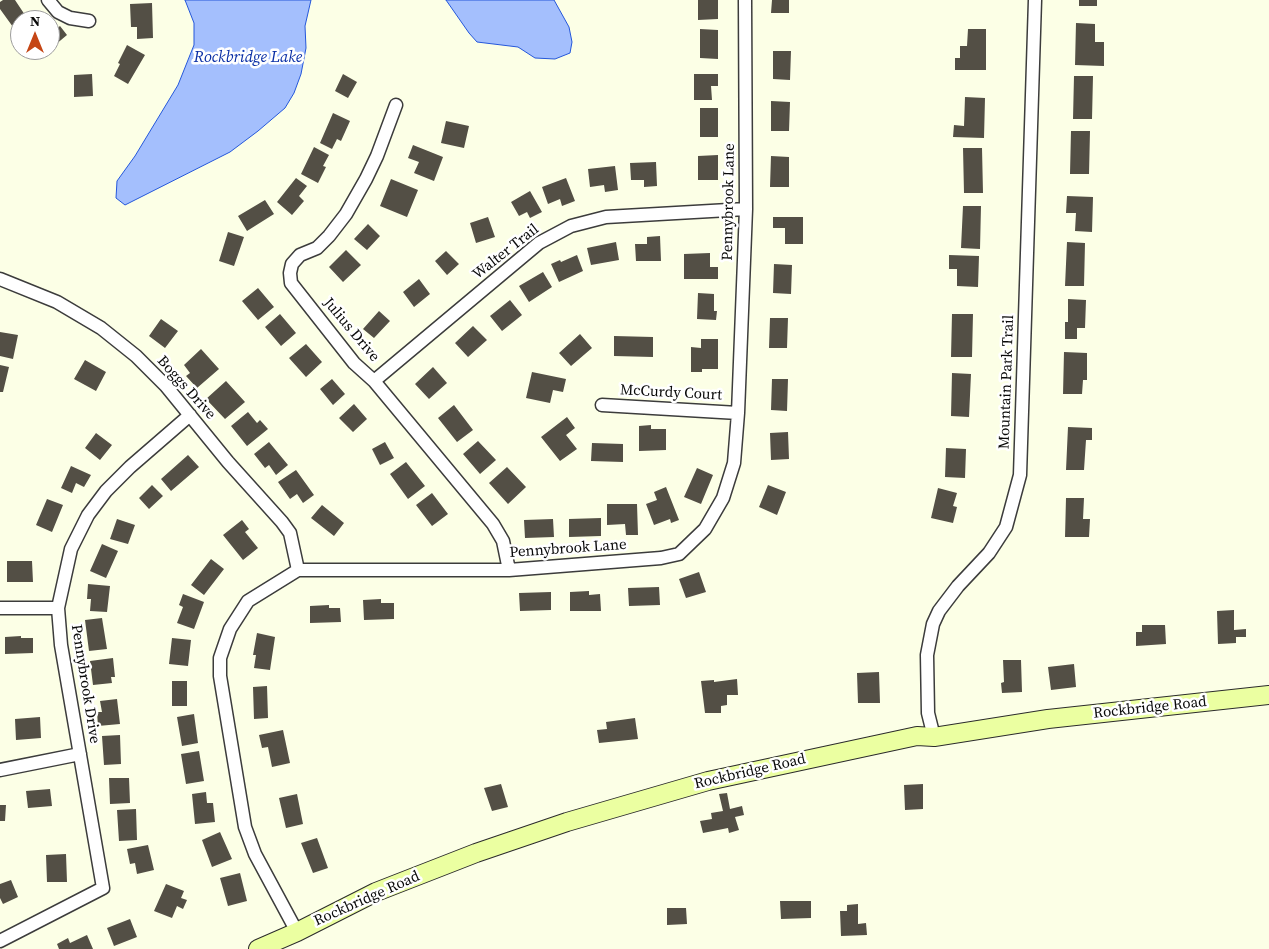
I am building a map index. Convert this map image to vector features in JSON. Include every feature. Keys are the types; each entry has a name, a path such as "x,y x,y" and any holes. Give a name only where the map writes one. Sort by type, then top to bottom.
{"main road":[{"name":"Rockbridge Road","path":"258,949 297,932 376,892 476,853 567,822 708,781 917,736 934,736 1048,719 1269,695"}],"street":[{"path":"48,0 58,12 70,18 89,21"},
{"name":"Pennybrook Lane","path":"298,570 509,570 661,558 679,554 705,529 723,498 734,463 738,413 746,209 745,0"},
{"name":"Mountain Park Trail","path":"934,736 928,713 928,656 933,624 939,610 958,586 989,553 1006,527 1020,475 1035,0"},
{"name":"Julius Drive","path":"396,104 377,156 346,214 317,248 300,255 292,264 290,273 291,283 354,363 374,381 493,524 503,541 509,570"},
{"name":"Walter Trail","path":"374,381 539,243 571,226 606,217 746,209"},
{"name":"Boggs Drive","path":"0,279 57,302 100,328 136,356 166,386 290,533 298,570"},
{"name":"McCurdy Court","path":"602,405 738,413"},
{"name":"Pennybrook Drive","path":"0,941 103,888 61,645 58,608 71,549 88,515 106,490 190,415"},
{"path":"297,932 255,854 246,827 220,676 220,658 230,629 248,601 298,570"},
{"path":"0,608 58,608"},
{"path":"0,770 80,754"}],"water":[{"name":"Rockbridge Lake","path":"185,0 311,0 305,26 306,48 301,74 294,93 285,108 230,152 125,205 116,198 117,181 135,156 178,85 194,45 194,23"},
{"path":"446,0 554,0 569,27 572,42 570,53 555,59 535,58 518,47 477,42"}],"building":[{"path":"3,0 15,0 22,10 10,10 10,23 0,9 0,2"},
{"path":"698,0 718,0 718,19 698,20"},
{"path":"772,0 789,0 789,13 771,13"},
{"path":"1079,0 1097,0 1097,6 1079,6"},
{"path":"152,3 153,38 137,39 137,27 131,27 130,4"},
{"path":"1076,23 1095,24 1095,42 1104,42 1104,66 1075,65"},
{"path":"60,26 67,35 60,41"},
{"path":"700,29 718,30 718,59 700,58"},
{"path":"968,29 986,29 986,70 955,70 955,58 960,58 960,46 967,46"},
{"path":"127,45 145,55 128,84 114,76"},
{"path":"773,51 791,51 790,80 773,79"},
{"path":"92,74 93,96 74,97 74,75"},
{"path":"343,74 357,82 348,98 335,91"},
{"path":"694,74 718,74 718,86 711,86 712,100 694,100"},
{"path":"1074,76 1093,76 1092,119 1073,119"},
{"path":"965,97 985,98 984,138 953,137 954,125 964,126"},
{"path":"771,101 790,102 789,131 771,131"},
{"path":"700,108 718,108 718,137 700,137"},
{"path":"333,113 350,121 341,141 337,139 332,149 320,143"},
{"path":"446,121 469,126 464,148 441,143"},
{"path":"1071,131 1090,131 1089,174 1070,174"},
{"path":"413,145 443,157 434,181 414,173 419,162 408,158"},
{"path":"314,147 329,155 323,166 326,167 318,183 301,174"},
{"path":"963,148 982,148 983,193 964,193"},
{"path":"718,155 718,180 698,180 698,156"},
{"path":"771,156 789,157 789,187 770,187"},
{"path":"656,162 657,186 644,187 644,180 631,180 630,163"},
{"path":"615,166 618,190 605,192 604,185 590,187 588,169"},
{"path":"296,178 307,186 299,196 304,201 292,215 277,202"},
{"path":"566,178 575,201 562,206 560,199 548,204 542,187"},
{"path":"391,179 418,190 407,217 380,206"},
{"path":"530,191 542,212 530,218 527,212 519,216 511,202"},
{"path":"1067,196 1093,197 1092,232 1075,231 1076,213 1066,213"},
{"path":"265,200 274,214 247,231 238,216"},
{"path":"963,206 981,206 980,249 961,248"},
{"path":"488,217 495,237 476,243 470,223"},
{"path":"773,217 803,217 803,244 785,244 785,228 773,228"},
{"path":"368,224 380,236 367,250 354,239"},
{"path":"228,232 244,237 234,266 219,261"},
{"path":"660,236 661,261 636,261 635,244 647,244 647,237"},
{"path":"616,242 619,260 591,265 587,248"},
{"path":"1067,242 1085,243 1084,286 1065,286"},
{"path":"346,250 361,265 343,282 329,267"},
{"path":"446,251 459,264 447,275 435,261"},
{"path":"710,253 710,267 718,267 718,279 684,279 684,254"},
{"path":"577,255 583,271 559,282 551,264"},
{"path":"949,255 979,256 978,287 957,286 957,269 949,269"},
{"path":"774,264 792,265 791,294 773,293"},
{"path":"543,272 552,287 529,302 519,286"},
{"path":"419,279 430,294 414,307 403,292"},
{"path":"258,288 274,307 258,320 242,301"},
{"path":"698,293 714,294 714,311 717,311 716,320 697,319"},
{"path":"1068,299 1086,300 1085,328 1077,328 1077,339 1065,339 1065,322 1068,322"},
{"path":"510,300 522,315 502,331 490,316"},
{"path":"379,311 390,321 374,338 363,329"},
{"path":"280,314 296,333 281,346 265,327"},
{"path":"952,314 973,314 972,357 951,357"},
{"path":"770,318 788,318 787,348 769,348"},
{"path":"161,319 178,331 165,348 149,336"},
{"path":"473,326 487,340 468,357 455,343"},
{"path":"0,332 18,335 13,359 0,356"},
{"path":"580,334 592,348 571,366 559,353"},
{"path":"614,336 653,337 653,357 614,356"},
{"path":"701,339 718,339 718,369 702,369 702,372 691,372 691,347 701,348"},
{"path":"306,344 322,362 306,377 289,358"},
{"path":"201,349 219,369 197,388 186,376 190,373 184,365"},
{"path":"1064,352 1087,353 1087,380 1083,380 1082,394 1063,394"},
{"path":"85,360 106,372 96,391 74,379"},
{"path":"0,365 9,367 3,392 0,392"},
{"path":"433,367 447,383 429,399 415,384"},
{"path":"532,372 566,379 563,392 553,390 550,403 526,398"},
{"path":"952,373 971,374 969,417 951,416"},
{"path":"332,379 345,394 333,405 320,389"},
{"path":"772,379 788,379 787,411 771,410"},
{"path":"226,381 245,402 225,419 206,399"},
{"path":"354,404 367,419 353,432 339,418"},
{"path":"454,405 473,430 457,442 438,418"},
{"path":"248,412 257,423 260,420 268,429 247,446 231,426"},
{"path":"567,417 575,428 566,435 577,449 560,461 541,437"},
{"path":"651,425 651,429 666,429 666,450 639,451 639,426"},
{"path":"1068,427 1092,428 1092,440 1086,440 1084,470 1066,470"},
{"path":"788,432 789,459 771,460 770,433"},
{"path":"96,433 112,445 100,460 85,448"},
{"path":"478,441 496,460 480,474 463,454"},
{"path":"269,442 288,465 276,475 269,465 265,468 254,454"},
{"path":"385,442 394,458 380,465 372,449"},
{"path":"592,443 623,444 623,462 591,461"},
{"path":"946,448 966,449 965,478 945,477"},
{"path":"188,455 199,467 171,491 161,479"},
{"path":"406,462 425,486 408,499 390,474"},
{"path":"71,466 91,475 84,487 76,483 72,493 61,488"},
{"path":"507,467 526,487 508,504 489,483"},
{"path":"697,468 713,475 701,504 684,497"},
{"path":"296,470 314,495 303,503 297,494 290,499 278,482"},
{"path":"152,485 163,496 149,509 139,498"},
{"path":"768,485 786,492 777,515 759,507"},
{"path":"666,487 679,520 671,523 670,519 654,525 646,504 657,500 654,492"},
{"path":"938,488 957,493 953,506 957,507 953,523 931,518"},
{"path":"432,493 448,514 432,526 416,505"},
{"path":"1066,498 1084,498 1083,519 1090,519 1089,537 1065,537"},
{"path":"47,499 63,505 52,532 36,525"},
{"path":"607,504 637,504 638,535 626,535 625,524 607,525"},
{"path":"322,505 344,523 334,536 311,518"},
{"path":"601,518 601,536 569,537 569,519"},
{"path":"117,519 135,525 128,544 110,539"},
{"path":"553,519 554,537 525,538 524,520"},
{"path":"242,520 249,529 245,532 258,548 243,560 223,535"},
{"path":"102,544 118,551 106,578 90,571"},
{"path":"211,559 224,569 204,595 191,585"},
{"path":"7,561 32,561 33,582 7,582"},
{"path":"699,572 706,592 686,598 679,579"},
{"path":"88,584 110,586 107,612 90,611 91,599 87,599"},
{"path":"659,587 660,605 629,606 628,588"},
{"path":"589,591 589,595 600,594 601,611 570,611 570,592"},
{"path":"551,592 551,610 520,611 519,593"},
{"path":"183,594 204,602 194,629 177,623 183,607 179,605"},
{"path":"381,599 381,603 394,603 394,619 364,620 363,600"},
{"path":"329,605 329,608 340,608 341,622 310,623 310,606"},
{"path":"1234,610 1234,630 1246,629 1246,637 1236,637 1236,643 1218,644 1217,611"},
{"path":"102,618 107,649 89,651 85,620"},
{"path":"1142,625 1165,625 1166,644 1136,646 1136,632 1142,632"},
{"path":"257,633 275,637 270,670 254,668 256,655 253,655"},
{"path":"21,636 21,638 33,638 33,653 5,654 5,637"},
{"path":"172,638 191,640 188,666 169,664"},
{"path":"113,658 115,677 111,677 112,683 93,685 90,661"},
{"path":"1003,660 1021,660 1022,692 1002,693 1001,683 1004,682"},
{"path":"1074,664 1076,687 1051,690 1048,667"},
{"path":"879,672 880,703 858,703 857,673"},
{"path":"737,679 738,695 727,695 727,705 721,706 721,713 705,713 701,681 714,680 714,682"},
{"path":"172,681 187,681 187,706 172,706"},
{"path":"267,686 268,718 254,719 253,687"},
{"path":"117,699 120,724 98,726 97,712 102,712 100,701"},
{"path":"194,714 198,743 182,746 177,717"},
{"path":"40,717 41,738 16,740 15,719"},
{"path":"635,718 638,739 599,743 597,730 607,729 606,722"},
{"path":"283,730 290,763 272,767 268,747 262,748 259,735"},
{"path":"120,735 121,764 104,765 102,736"},
{"path":"199,751 204,781 186,784 181,754"},
{"path":"109,778 129,778 130,803 110,804"},
{"path":"501,784 508,807 492,811 484,788"},
{"path":"923,784 923,809 905,810 904,785"},
{"path":"50,789 52,806 28,808 26,791"},
{"path":"206,792 207,803 213,803 215,822 195,824 192,794"},
{"path":"727,793 730,809 742,806 744,815 735,817 739,830 729,833 728,828 703,833 700,821 712,819 711,813 723,811 719,794"},
{"path":"297,794 303,824 286,828 279,798"},
{"path":"0,805 6,805 5,821 0,821"},
{"path":"136,809 137,840 119,841 117,810"},
{"path":"220,832 232,859 212,867 202,840"},
{"path":"317,838 328,868 313,873 301,843"},
{"path":"148,845 154,870 137,874 135,863 130,864 127,849"},
{"path":"66,854 67,882 47,882 46,855"},
{"path":"240,873 247,901 228,906 220,878"},
{"path":"11,880 18,897 3,904 0,898 0,884"},
{"path":"166,884 184,891 181,898 187,900 183,909 177,906 172,918 154,911"},
{"path":"780,901 811,901 811,918 781,919"},
{"path":"858,904 858,924 866,923 867,935 841,936 840,911 847,911 847,905"},
{"path":"667,908 686,908 687,924 667,925"},
{"path":"130,919 137,937 114,946 107,928"},
{"path":"87,935 93,949 59,949 57,944 68,938 70,943"}]}
